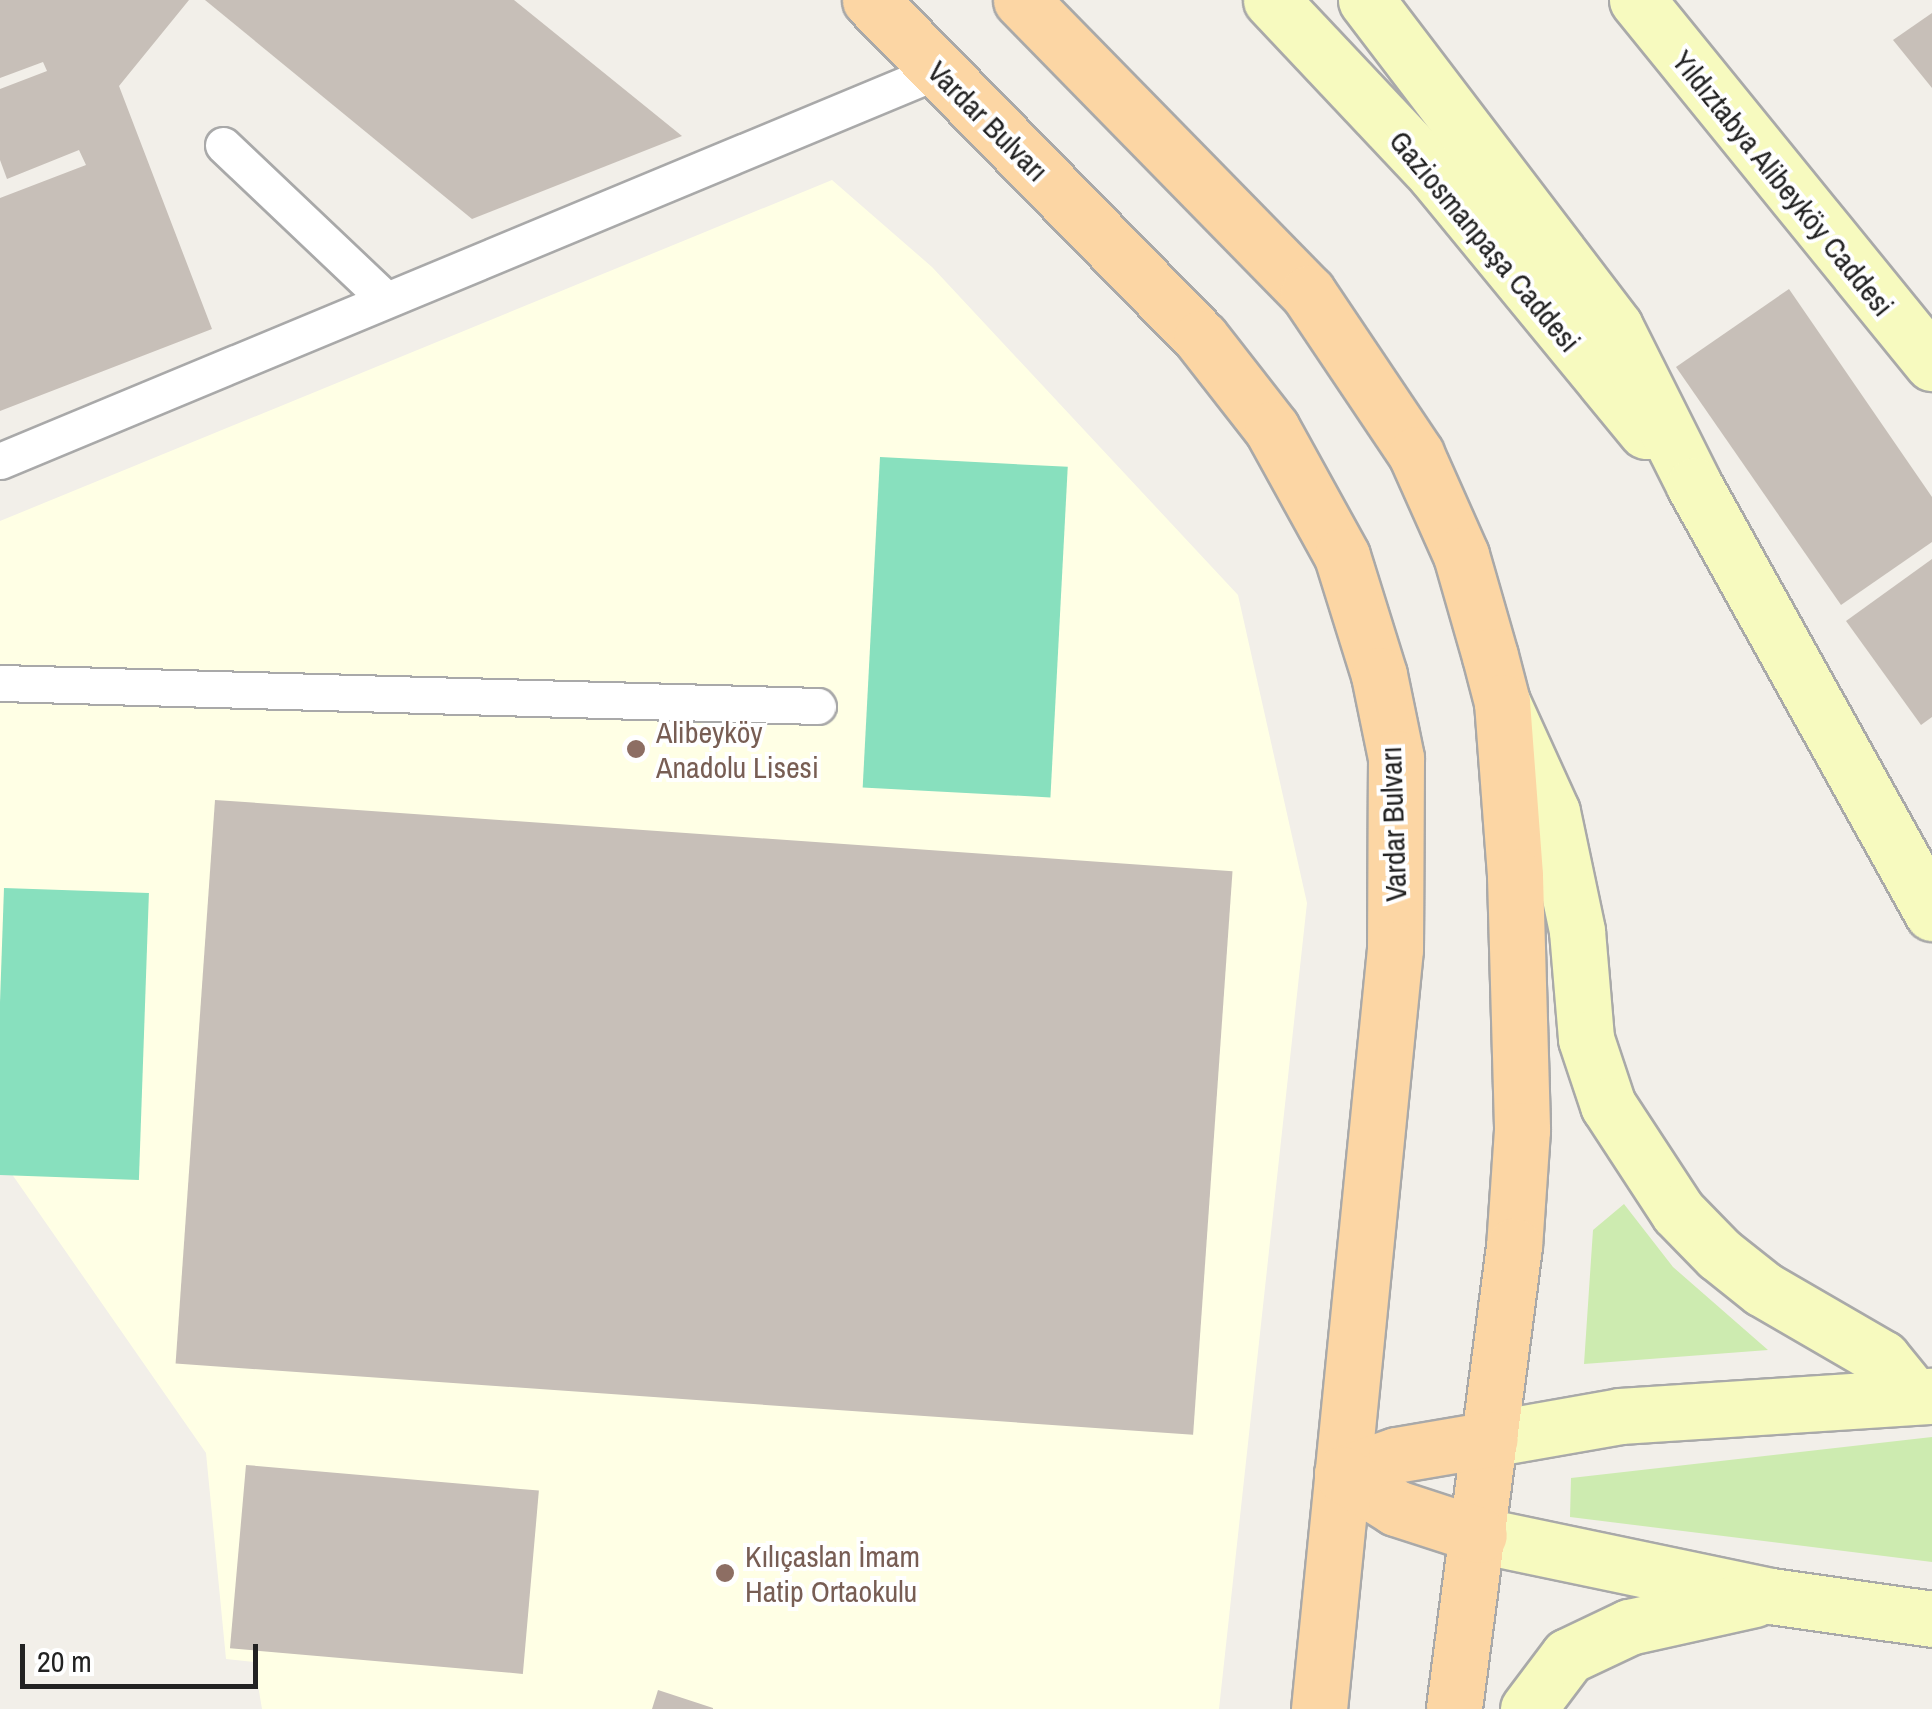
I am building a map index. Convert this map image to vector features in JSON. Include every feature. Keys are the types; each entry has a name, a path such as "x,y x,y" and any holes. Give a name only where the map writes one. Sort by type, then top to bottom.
{"main road":[{"name":"Vardar Bulvarı","path":"870,0 1201,338 1272,429 1342,556 1379,675 1396,758 1395,948 1320,1709"},
{"path":"1021,0 1273,254 1362,368 1416,454 1461,554 1502,702 1552,812 1577,931 1586,1039 1608,1104 1678,1212 1719,1254 1763,1289 1882,1358 1926,1390"},
{"name":"Gaziosmanpaşa Caddesi","path":"1271,0 1434,173 1604,386 1694,485"},
{"name":"Gaziosmanpaşa Caddesi","path":"1366,0 1615,327 1694,485 1927,913"},
{"name":"Yıldıztabya Alibeyköy Caddesi","path":"1636,0 1932,363"},
{"path":"1454,1709 1479,1536 1522,1130 1502,702"},
{"path":"1342,1474 1396,1455 1620,1416 1926,1390"},
{"path":"1342,1474 1396,1508 1479,1536 1772,1596 1932,1620"},
{"path":"1528,1709 1568,1656 1629,1628 1772,1596"}],"lane":[{"path":"0,461 938,70"},
{"path":"224,146 384,298"},
{"path":"0,684 818,706"}],"shaded area":[{"name":"Alibeyköy Anadolu Lisesi","path":"832,180 932,267 1238,595 1307,903 1219,1709 262,1709 254,1662 226,1659 206,1453 0,1157 0,521"}],"green space":[{"path":"880,457 1068,467 1050,797 863,788"},
{"path":"4,888 149,893 139,1180 0,1175"},
{"path":"1624,1204 1673,1267 1768,1350 1584,1364 1593,1230"},
{"path":"1932,1437 1932,1562 1570,1517 1571,1478"}],"building":[{"path":"0,0 189,0 119,86 212,329 0,411 0,198 86,165 79,150 7,179 0,160 0,89 47,71 43,62 0,78"},
{"path":"205,0 514,0 682,136 472,219"},
{"path":"1932,13 1932,88 1893,40"},
{"path":"1789,289 1932,497 1932,542 1841,605 1676,367"},
{"path":"1932,559 1932,717 1921,725 1846,621"},
{"path":"215,800 1233,871 1193,1435 176,1364"},
{"path":"246,1465 539,1491 523,1674 230,1648"},
{"path":"658,1690 713,1708 713,1709 652,1709"}],"place":[{"name":"Alibeyköy Anadolu Lisesi","path":"636,749"},
{"name":"Kılıçaslan İmam Hatip Ortaokulu","path":"725,1573"}]}
